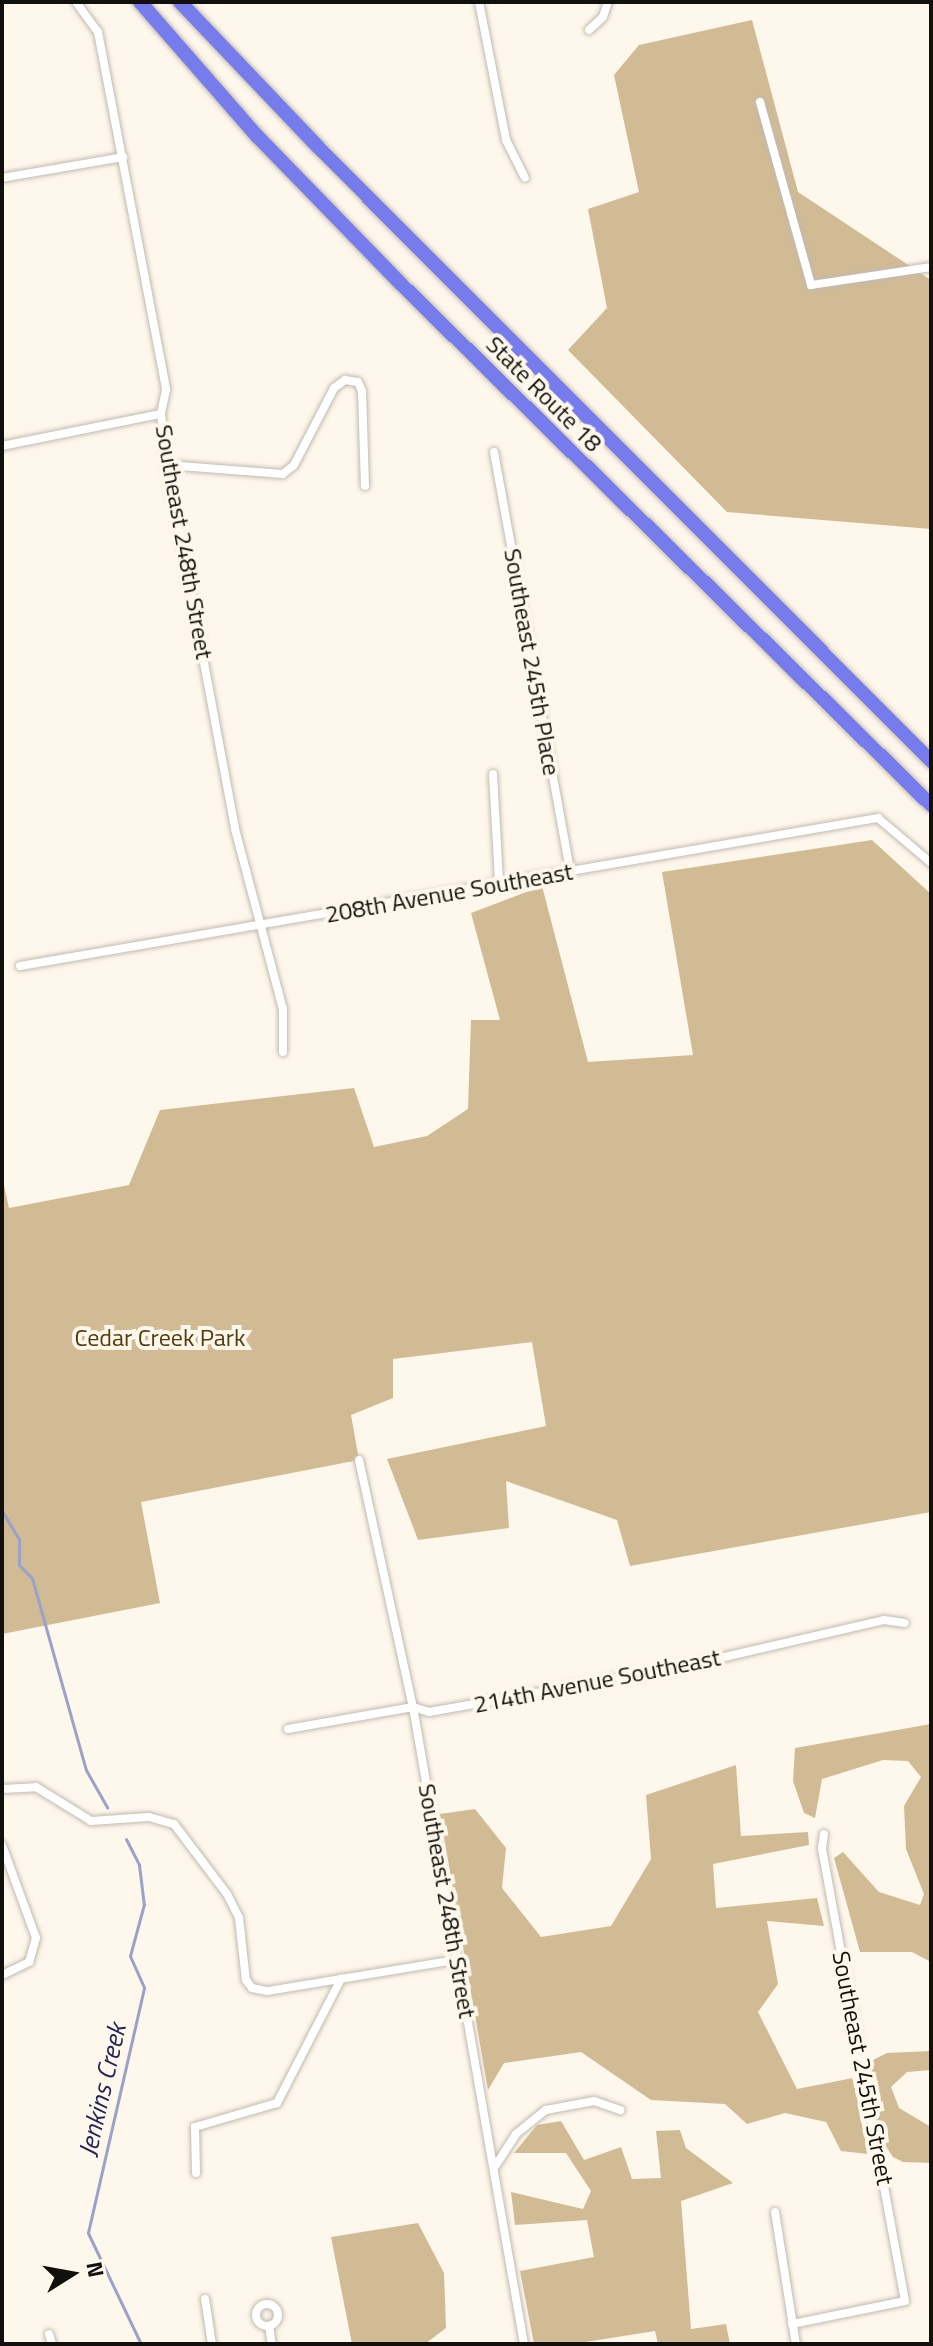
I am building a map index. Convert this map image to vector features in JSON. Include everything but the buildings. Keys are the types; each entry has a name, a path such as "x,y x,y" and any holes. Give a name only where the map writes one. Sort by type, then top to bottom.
{"highway":[{"name":"State Route 18","path":"140,2 257,136 401,284 931,805"},
{"name":"State Route 18","path":"180,2 318,147 931,761"}],"street":[{"name":"Southeast 248th Street","path":"76,2 98,32 123,157 166,390 161,414 167,465 258,928 283,1009 283,1052"},
{"path":"479,2 506,140 525,178"},
{"path":"589,30 603,17 608,2"},
{"path":"760,102 811,285 931,267"},
{"path":"2,178 123,157"},
{"path":"167,465 283,474 294,465 334,388 345,380 358,382 362,391 365,486"},
{"path":"2,446 161,414"},
{"name":"Southeast 245th Place","path":"494,452 570,871"},
{"path":"493,774 499,883"},
{"name":"208th Avenue Southeast","path":"20,966 258,928 878,818 931,863"},
{"name":"Southeast 248th Street","path":"359,1460 413,1707 524,2344"},
{"name":"214th Avenue Southeast","path":"288,1729 413,1707 429,1712 681,1667 884,1620 905,1623"},
{"path":"2,1789 22,1786 48,1792 70,1812 91,1821 161,1819 174,1824 227,1894 239,1918 246,1980 252,1988 268,1991 456,1960"},
{"name":"Southeast 245th Street","path":"792,2324 905,2301 822,1848 824,1834"},
{"path":"2,1845 36,1938 29,1962 3,1975"},
{"path":"196,2173 195,2127 277,2103 341,1979"},
{"path":"495,2165 516,2134 546,2110 594,2101 620,2110"},
{"path":"775,2212 796,2344"},
{"path":"205,2299 212,2344"},
{"path":"269,2326 272,2344"},
{"path":"49,2334 52,2344"}],"green space":[{"path":"752,20 798,192 931,280 931,529 727,512 568,350 607,308 588,209 639,192 614,75 639,45"},
{"name":"Cedar Creek Park","path":"872,840 931,894 931,1512 630,1566 617,1520 506,1481 509,1528 418,1540 387,1459 546,1426 532,1342 393,1359 393,1398 351,1415 359,1460 141,1502 160,1603 2,1634 2,1176 9,1208 129,1185 160,1110 354,1088 374,1147 427,1136 468,1109 471,1020 500,1020 471,913 542,886 588,1062 693,1055 662,872"},
{"path":"931,1724 931,1962 912,1952 860,1952 834,1858 843,1852 879,1892 920,1905 924,1894 906,1849 904,1806 921,1777 908,1761 883,1760 822,1779 815,1818 804,1813 793,1781 795,1748"},
{"path":"736,1765 741,1836 808,1832 809,1845 713,1864 716,1908 817,1898 824,1926 767,1921 778,1984 758,2012 797,2089 853,2078 868,2154 841,2151 826,2122 785,2113 747,2124 725,2104 651,2100 581,2052 504,2063 488,2090 440,1814 475,1809 506,1848 502,1888 541,1937 611,1926 651,1859 646,1795"},
{"path":"931,2051 931,2070 907,2072 891,2087 899,2108 931,2127 931,2163 903,2162 893,2157 881,2139 867,2063 887,2053"},
{"path":"561,2121 584,2160 621,2147 632,2179 661,2178 656,2131 680,2130 686,2148 733,2183 681,2201 691,2329 726,2324 730,2344 658,2344 655,2331 573,2344 534,2344 520,2271 594,2257 587,2220 515,2225 511,2192 583,2209 591,2191 566,2153 514,2153 537,2125"},
{"path":"418,2223 444,2273 446,2328 425,2344 352,2344 331,2237"}],"waterway":[{"name":"Jenkins Creek","path":"2,1511 19,1539 19,1565 32,1578 86,1770 107,1807"},
{"name":"Jenkins Creek","path":"126,1839 139,1865 144,1904 130,1956 144,1988 88,2233 141,2344"}]}
